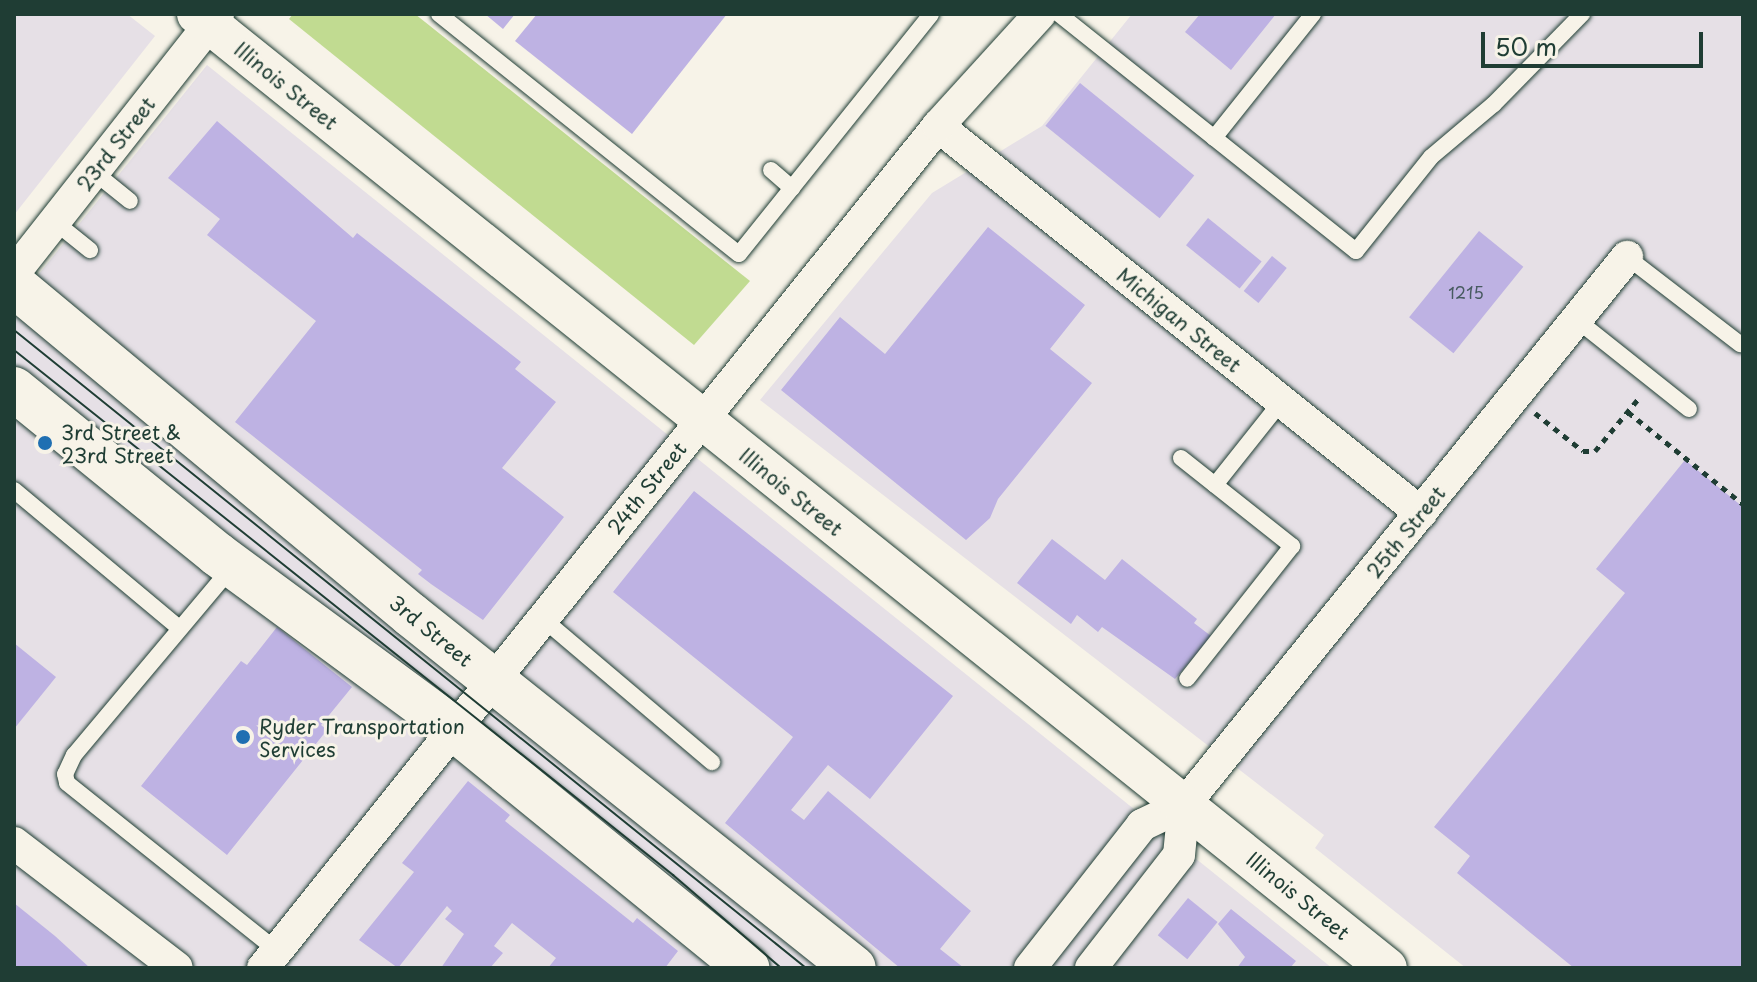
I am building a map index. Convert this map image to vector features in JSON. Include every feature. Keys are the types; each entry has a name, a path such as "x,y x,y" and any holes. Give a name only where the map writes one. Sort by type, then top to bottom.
{"main road":[{"name":"3rd Street","path":"14,285 492,681 854,968"},
{"path":"14,389 233,566 453,728 747,968"}],"street":[{"name":"24th Street","path":"270,959 938,126 1040,14"},
{"name":"23rd Street","path":"14,273 94,172 208,18"},
{"name":"Illinois Street","path":"208,18 701,421 1387,968"},
{"name":"Michigan Street","path":"938,126 1421,513"},
{"name":"25th Street","path":"1030,968 1142,825 1184,805 1627,257"},
{"path":"1091,968 1179,855 1184,805"},
{"path":"14,843 177,968"}],"lane":[{"path":"439,14 739,254 931,14"},
{"path":"1059,14 1356,251 1431,157 1494,104 1582,14"},
{"path":"1214,138 1313,14"},
{"path":"771,170 792,188"},
{"path":"94,172 130,201"},
{"path":"55,222 90,250"},
{"path":"1627,257 1740,344"},
{"path":"1577,320 1689,409"},
{"path":"1215,485 1281,402"},
{"path":"1181,458 1292,546 1187,679"},
{"path":"14,490 179,628"},
{"path":"233,566 74,755 65,774 67,783 270,959"},
{"path":"542,618 712,762"}],"path":[{"path":"1515,397 1583,451 1595,451 1653,380"},
{"path":"1628,412 1743,504"}],"shaded area":[{"path":"14,14 127,14 155,36 14,215"},
{"path":"1132,14 1743,14 1743,968 1466,968 1315,848 1324,835 760,400 932,193 1042,126"},
{"path":"207,65 1332,968 14,968 14,305"}],"green space":[{"path":"293,14 415,14 750,281 694,345 289,19"}],"building":[{"path":"485,14 515,14 503,29"},
{"path":"537,14 727,14 632,134 515,41"},
{"path":"1200,14 1276,14 1231,70 1185,32"},
{"path":"1080,83 1194,176 1160,218 1045,126"},
{"path":"217,121 353,238 357,233 521,362 515,369 556,402 502,468 564,517 483,620 418,574 422,570 235,422 316,321 207,235 220,219 168,178"},
{"path":"1208,218 1262,261 1240,289 1186,245"},
{"path":"988,227 1085,305 1050,349 1092,383 998,499 990,518 966,540 781,390 840,317 885,354"},
{"path":"1479,231 1523,267 1453,353 1409,317"},
{"path":"1272,256 1287,268 1258,303 1244,291"},
{"path":"1685,460 1743,507 1743,968 1574,968 1457,873 1470,856 1434,827 1625,593 1596,569"},
{"path":"694,491 953,696 870,799 828,765 791,810 804,820 828,791 971,911 940,949 964,968 900,968 725,823 793,737 613,592"},
{"path":"1052,539 1105,580 1122,559 1197,619 1194,623 1211,636 1175,679 1102,627 1098,632 1077,615 1071,624 1017,583"},
{"path":"277,627 352,687 321,725 327,730 227,855 141,786 241,661 247,665"},
{"path":"14,643 56,677 14,729"},
{"path":"468,781 510,815 505,821 633,923 637,918 678,951 665,968 548,968 556,958 512,923 494,946 503,953 490,968 441,968 464,934 445,919 452,911 447,906 398,968 359,940 414,872 402,863"},
{"path":"1188,898 1218,922 1187,959 1158,935"},
{"path":"14,903 55,936 90,968 14,968"},
{"path":"1231,909 1296,961 1290,968 1237,968 1245,957 1218,924"}],"tram line":[{"path":"14,330 806,968"},
{"path":"14,350 673,875 781,968"}],"place":[{"name":"3rd Street & 23rd Street","path":"45,443"},
{"name":"Ryder Transportation Services","path":"243,737"}]}
